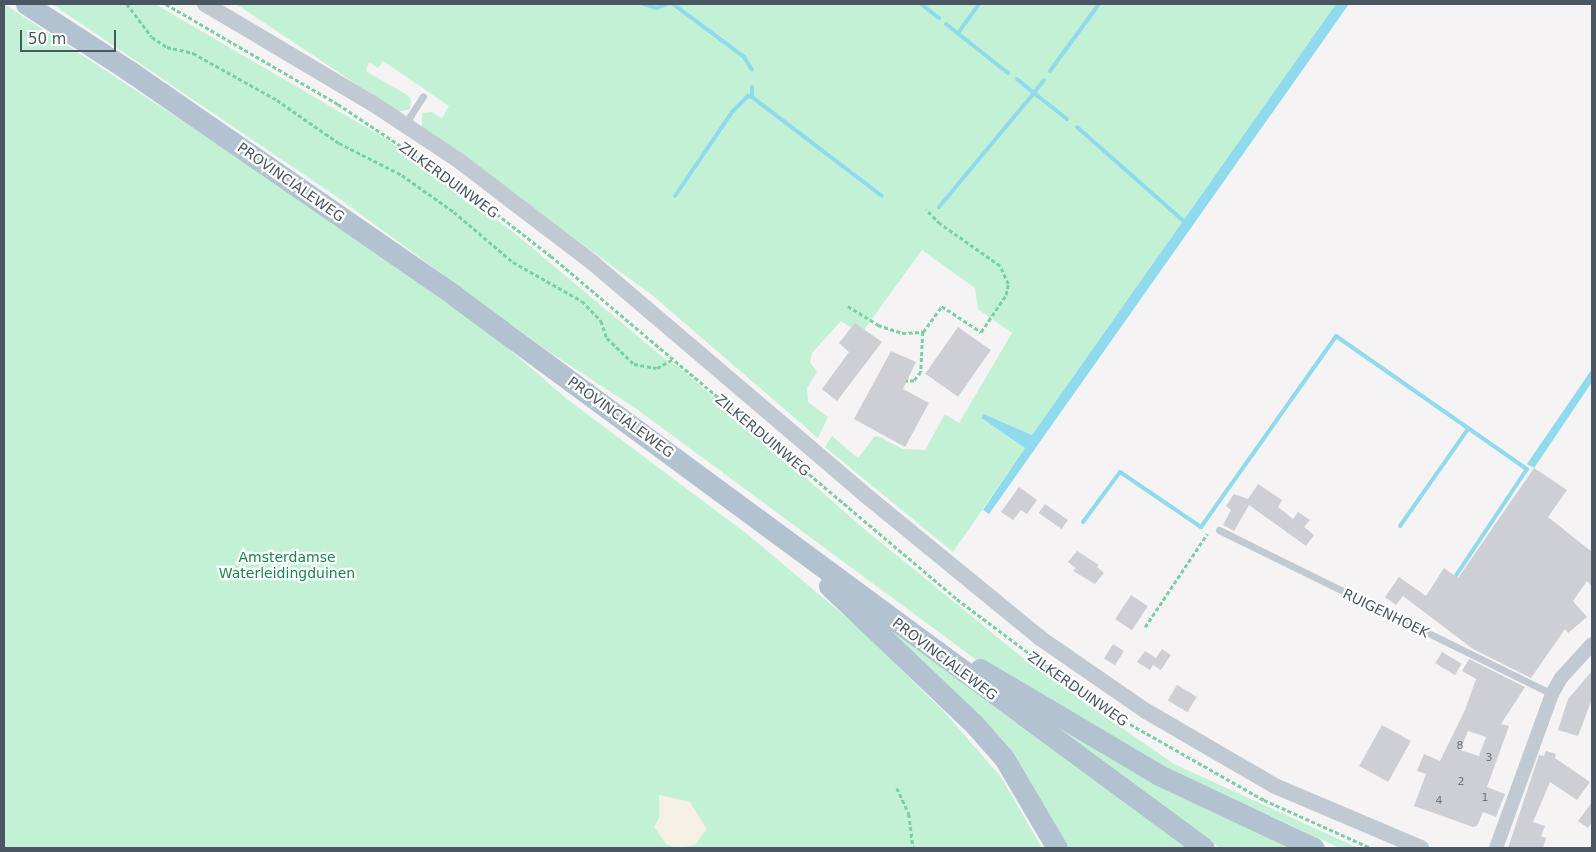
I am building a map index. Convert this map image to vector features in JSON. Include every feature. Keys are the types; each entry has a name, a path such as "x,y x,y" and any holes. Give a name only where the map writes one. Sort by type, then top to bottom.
{"main road":[{"name":"PROVINCIALEWEG","path":"26,4 128,70 447,290 1204,848"},
{"path":"781,536 839,596 974,724 1004,758 1057,848"},
{"path":"901,626 953,653 1128,758 1314,848"}],"street":[{"name":"ZILKERDUINWEG","path":"205,4 405,124 458,160 593,262 863,493 1040,638 1146,711 1275,786 1420,848"},
{"path":"1496,848 1552,694 1561,678 1592,644"}],"lane":[{"name":"ZILKERDUINWEG","path":"405,124 423,96"},
{"name":"RUIGENHOEK","path":"1219,530 1552,694"}],"path":[{"path":"127,4 152,37 167,47 193,53 277,100 340,143 402,175 454,212 514,262 582,302 601,321 607,338 634,364 657,368 674,359"},
{"name":"ZILKERDUINWEG","path":"166,4 338,104 461,186 551,256 957,599 1102,708 1264,800 1371,848"},
{"path":"906,382 914,382 921,372 923,332 942,306 981,332 1006,295 1008,284 1000,266 940,224 926,210"},
{"path":"848,306 878,325 902,333 923,332"},
{"path":"1145,628 1207,534"},
{"path":"897,788 909,814 913,848"}],"green space":[{"name":"Amsterdamse Waterleidingduinen","path":"4,4 315,208 468,314 567,399 747,534 860,629 947,715 1001,777 1042,848 4,848"},
{"path":"52,4 155,4 386,139 513,232 665,359 680,368 863,528 1034,667 1174,764 1358,848 1340,848 1172,770 1094,730 982,664 638,410 545,349 337,197"},
{"path":"236,4 1336,4 1032,435 984,414 982,419 1025,448 953,552 825,447 832,436 858,458 874,437 878,436 903,449 925,450 945,414 959,423 1012,333 978,309 975,288 922,250 861,334 841,321 812,353 810,362 817,372 807,388 808,402 828,417 818,438 652,295 422,127 422,113 432,112 442,118 449,106 383,61 378,68 369,62 366,71 407,95 411,100 410,109 398,112"},
{"path":"859,604 1187,848 1061,848 1041,812"},
{"path":"1010,695 1305,848 1220,848 1070,742"}],"sand":[{"path":"659,795 690,802 707,829 695,845 676,848 666,844 654,827 659,818"}],"water":[{"path":"1336,4 1349,4 989,514 983,510 1025,448 981,418 984,414 1032,435"},
{"path":"1592,369 1592,382 1534,468 1527,464"}],"building":[{"path":"855,323 882,342 837,401 822,389 849,352 839,343"},
{"path":"958,327 991,350 958,397 925,374"},
{"path":"891,351 916,362 903,389 929,403 905,447 854,419"},
{"path":"1534,468 1567,490 1548,517 1592,552 1592,586 1587,581 1573,601 1587,617 1568,633 1565,629 1531,678 1473,649 1403,596 1396,605 1385,597 1399,577 1426,596 1444,568 1458,578"},
{"path":"1258,484 1282,500 1278,507 1293,519 1298,512 1310,520 1304,527 1314,535 1306,546 1249,505 1234,531 1223,525 1231,510 1226,506 1234,494 1248,499"},
{"path":"1019,487 1037,500 1027,514 1021,510 1013,520 1001,512"},
{"path":"1045,504 1068,520 1062,529 1039,513"},
{"path":"1077,551 1099,565 1097,567 1104,573 1095,584 1073,571 1076,568 1068,562"},
{"path":"1131,595 1148,606 1132,630 1115,619"},
{"path":"1113,644 1124,651 1115,665 1104,658"},
{"path":"1162,649 1171,655 1161,670 1153,665 1150,670 1137,662 1145,651 1156,658"},
{"path":"1442,652 1462,664 1455,675 1435,663"},
{"path":"1469,659 1525,687 1501,724 1509,726 1487,787 1505,794 1496,817 1483,812 1477,826 1473,827 1414,806 1426,774 1417,771 1424,754 1440,761 1465,710 1476,679 1462,671","holes":["1468,731 1486,737 1479,756 1460,750"]},
{"path":"1592,671 1592,699 1578,736 1558,730 1568,699"},
{"path":"1177,685 1197,697 1187,712 1168,700"},
{"path":"1382,725 1411,741 1388,782 1359,766"},
{"path":"1546,751 1556,754 1555,758 1590,782 1577,800 1550,782 1533,822 1545,826 1541,836 1546,838 1543,848 1508,848 1539,755 1544,756"},
{"path":"1592,802 1592,822 1588,828 1578,821"}],"waterway":[{"path":"644,4 656,8 667,4"},
{"path":"673,4 744,57 752,70"},
{"path":"921,4 939,18"},
{"path":"958,33 979,4"},
{"path":"1050,71 1099,4"},
{"path":"946,24 1008,73"},
{"path":"939,207 1034,93 1017,79"},
{"path":"1044,80 1034,93 1067,119"},
{"path":"752,87 752,97"},
{"path":"675,196 732,112 748,96 752,97 882,196"},
{"path":"1077,127 1186,223"},
{"path":"1083,522 1120,472 1201,527 1336,336 1527,469 1453,580"},
{"path":"1400,526 1468,429"}]}
